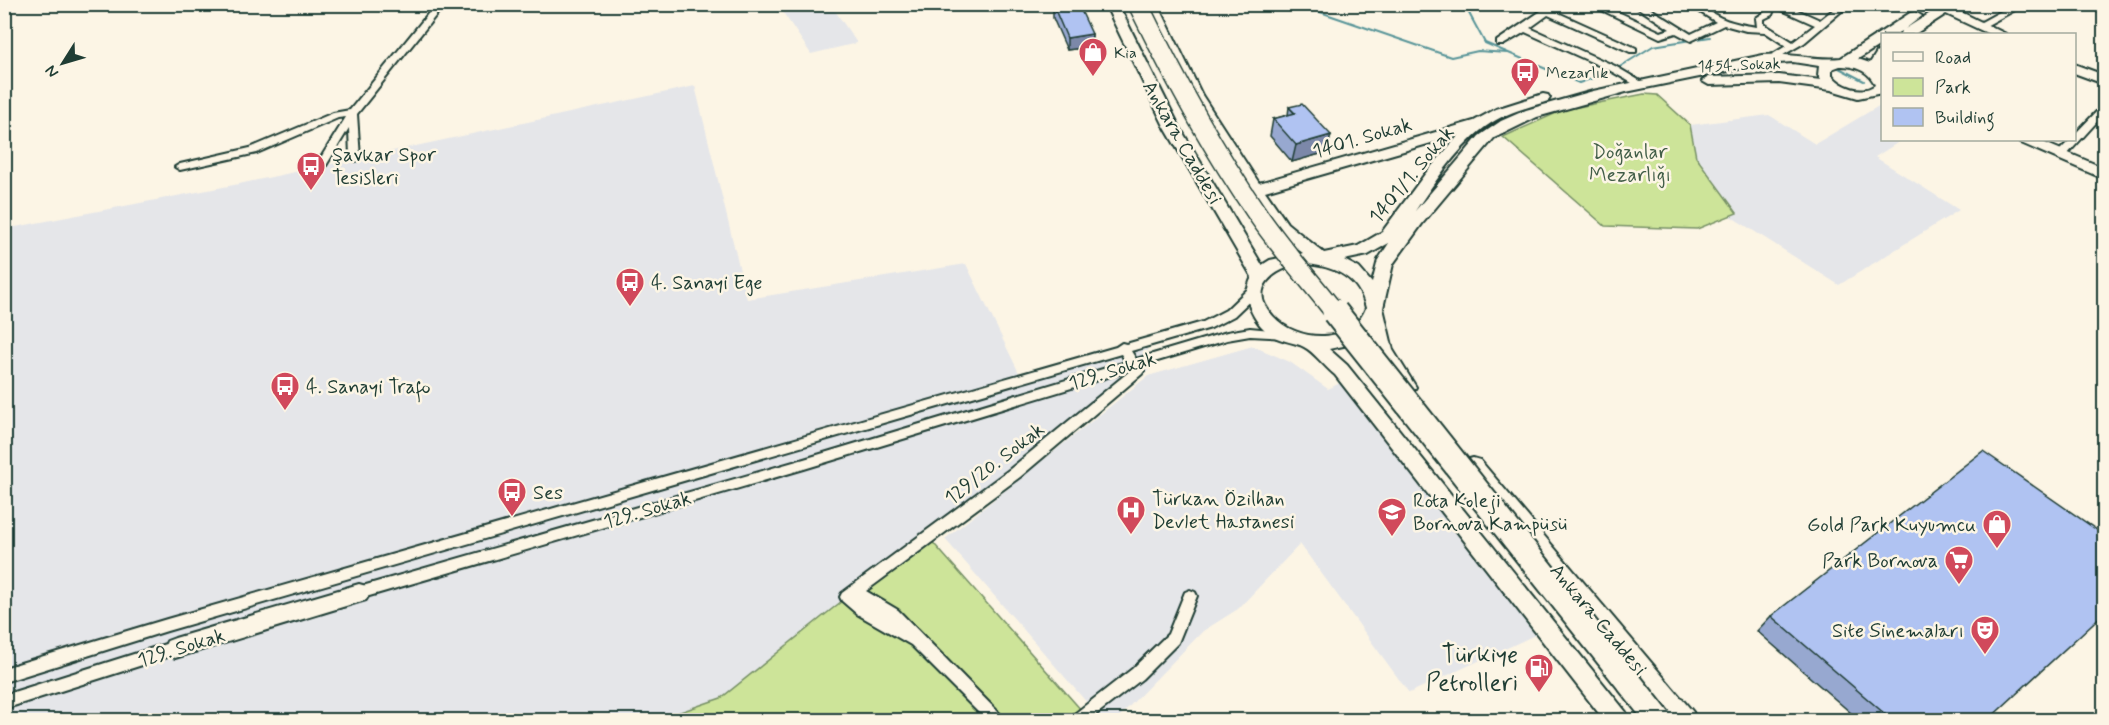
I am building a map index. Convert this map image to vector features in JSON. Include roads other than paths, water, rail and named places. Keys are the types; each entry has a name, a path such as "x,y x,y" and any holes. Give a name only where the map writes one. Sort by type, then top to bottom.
{"highway":[{"name":"Ankara Caddesi","path":"1125,4 1162,83 1201,151 1243,216 1642,720"},
{"name":"Ankara Caddesi","path":"1138,4 1175,81 1213,148 1257,214 1659,720"}],"main road":[{"name":"Ankara Caddesi","path":"1111,4 1176,134 1238,233 1257,284 1255,302 1262,316 1278,330 1312,344 1341,370 1618,720"},
{"name":"Ankara Caddesi","path":"1151,4 1195,95 1255,189 1281,227 1321,259"},
{"path":"1940,6 1996,33"},
{"path":"1890,33 1940,6"},
{"path":"1907,33 1940,6"},
{"path":"1844,62 1881,39"},
{"path":"1881,56 1877,61 1881,78"},
{"path":"1771,59 1794,58 1829,64 1844,62 1863,66 1881,81"},
{"name":"1401/1. Sokak","path":"1373,311 1385,261 1490,134 1522,118 1599,96 1771,59"},
{"path":"1829,64 1824,71 1830,82 1838,86"},
{"path":"2076,69 2104,80"},
{"name":"1454. Sokak","path":"1642,85 1756,78 1838,86 1866,93 1874,92 1881,83"},
{"name":"1401/1. Sokak","path":"1321,259 1362,251 1377,245 1388,236 1456,149 1480,124 1509,108 1545,97 1599,96"},
{"name":"1401. Sokak","path":"1255,189 1480,124"},
{"path":"2028,141 2104,174"},
{"name":"Ankara Caddesi","path":"1257,284 1271,266 1289,259 1321,259 1338,264 1359,277 1371,294 1373,311 1384,351 1411,392 1685,720"},
{"name":"Ankara Caddesi","path":"1312,344 1348,338 1360,332 1371,320 1373,311"},
{"name":"129. Sokak","path":"175,648 359,593"}],"street":[{"path":"320,167 353,113 441,4"},
{"path":"1532,4 1633,50"},
{"path":"1500,43 1557,4"},
{"path":"1593,4 1660,35 1677,30"},
{"path":"1636,4 1691,38 1724,22"},
{"path":"1697,4 1700,9 1724,22 1743,29 1764,30 1793,46"},
{"path":"1764,30 1760,18 1769,12 1773,4 1821,24"},
{"name":"1401/1. Sokak","path":"1771,59 1793,46 1846,4"},
{"path":"1979,26 2022,4"},
{"path":"2089,4 2104,11"},
{"path":"1524,28 1612,68 1642,85"},
{"path":"2076,139 2104,109"},
{"path":"353,113 355,158"},
{"path":"180,166 253,151 336,115 353,113"},
{"path":"2061,155 2074,141"},
{"name":"129. Sokak","path":"4,675 178,621 650,487 1220,319 1257,284"},
{"name":"129. Sokak","path":"359,593 804,464 1133,363 1242,333 1262,332 1292,337"},
{"path":"1122,347 1133,363"},
{"name":"129/20. Sokak","path":"996,720 916,640 862,610 851,594 1015,473 1138,371 1133,363"},
{"path":"1078,720 1137,674 1173,638 1191,596"},
{"name":"129. Sokak","path":"4,702 175,648"}],"waterway":[{"path":"1297,4 1451,57 1478,51 1507,53"},
{"path":"1464,4 1485,43 1579,83 1613,71"},
{"path":"1618,68 1653,46 1710,37"},
{"path":"1837,67 1864,81"}],"place":[{"name":"Kia","path":"1093,78"},
{"name":"Mezarlık","path":"1525,98"},
{"name":"Şavkar Spor Tesisleri","path":"311,192"},
{"name":"4. Sanayi Ege","path":"630,308"},
{"name":"4. Sanayi Trafo","path":"285,412"},
{"name":"Ses","path":"512,518"},
{"name":"Türkan Özilhan Devlet Hastanesi","path":"1131,536"},
{"name":"Rota Koleji Bornova Kampüsü","path":"1392,538"},
{"name":"Gold Park Kuyumcu","path":"1997,550"},
{"name":"Park Bornova","path":"1959,586"},
{"name":"Site Sinemaları","path":"1985,656"},
{"name":"Türkiye Petrolleri","path":"1539,694"}],"park label":[{"name":"Doğanlar Mezarlığı","path":"1630,162"}]}
